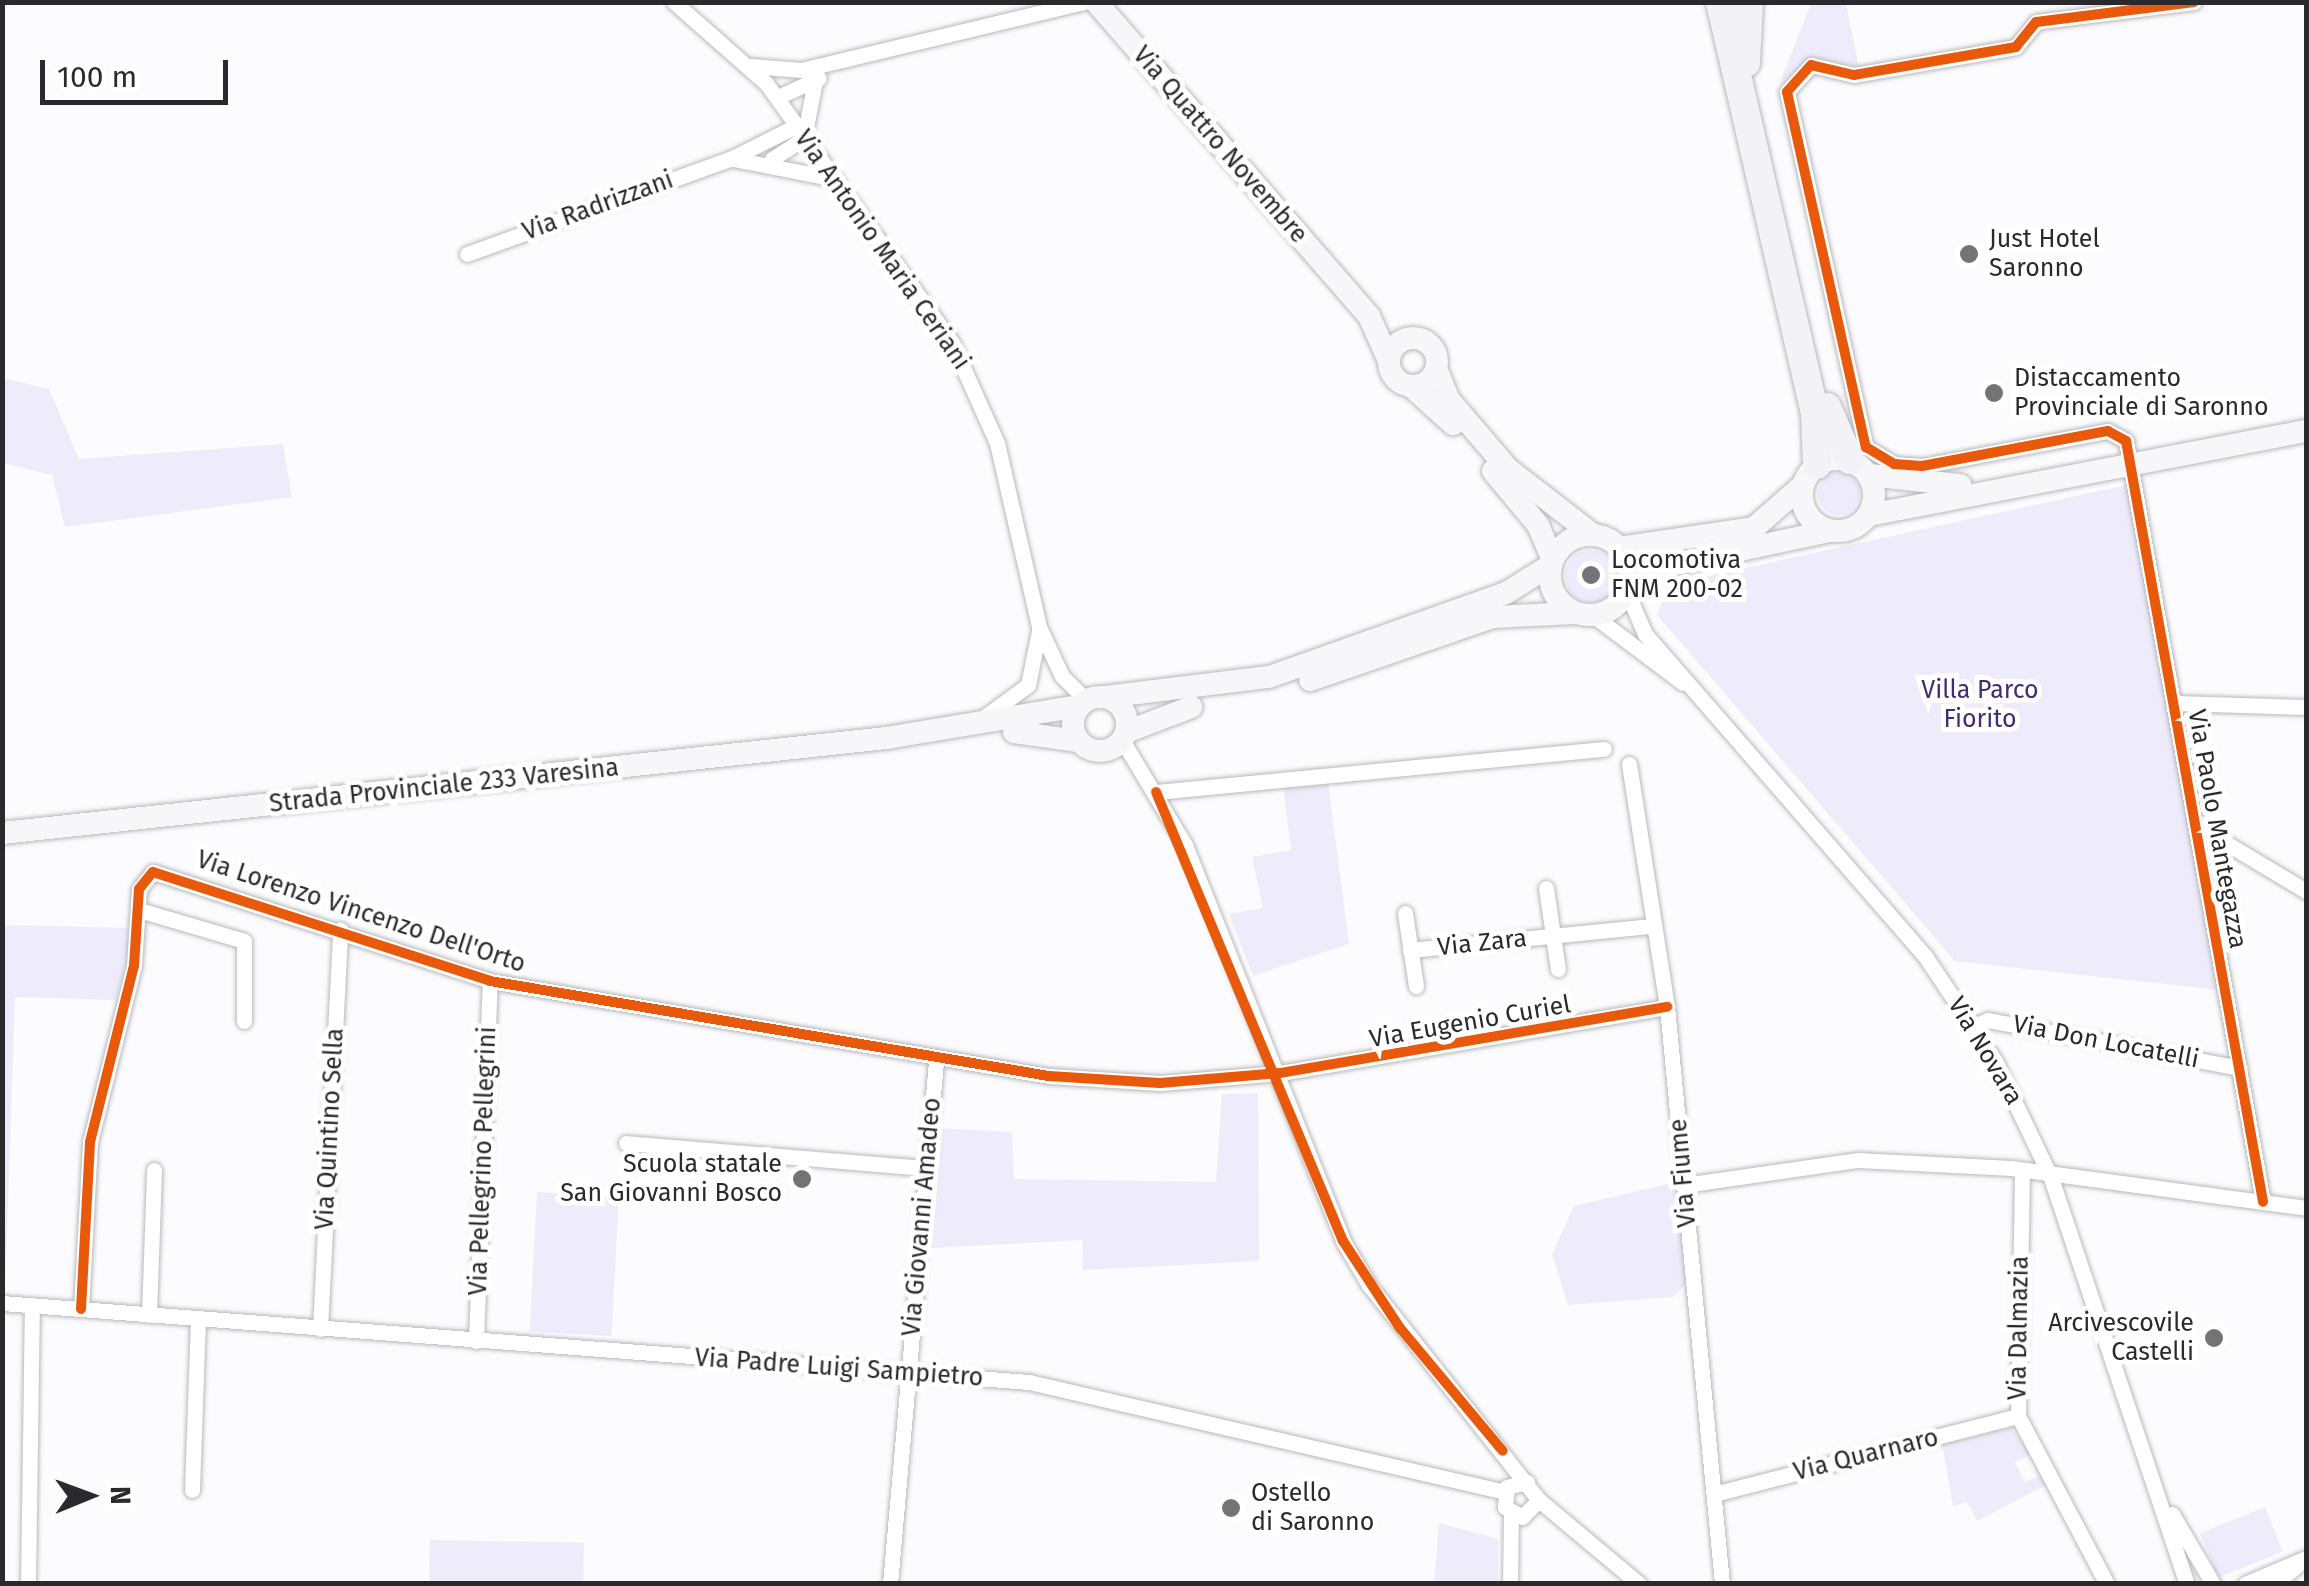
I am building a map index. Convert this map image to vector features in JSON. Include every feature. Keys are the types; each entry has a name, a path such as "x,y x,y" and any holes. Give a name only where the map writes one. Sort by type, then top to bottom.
{"highway":[{"path":"1720,2 1752,108 1832,428 1859,468"},
{"path":"1749,2 1747,44 1752,108 1815,413 1810,475"},
{"path":"1752,108 1770,2"}],"main road":[{"name":"Via Quattro Novembre","path":"1096,2 1369,316"},
{"path":"1369,316 1431,347 1449,400 1508,469 1593,535 1620,548 1754,528 1810,475 1859,468 2009,487"},
{"path":"1369,316 1389,361 1538,526 1552,562 1554,594 1585,614"},
{"path":"1389,361 1409,339"},
{"path":"1412,386 1436,368"},
{"path":"1078,740 1090,701 1120,706 1124,736 1164,710 1300,683 1493,617 1585,614 1666,566 1830,531 1869,514 2306,430"},
{"path":"1859,468 1869,514"},
{"path":"1810,475 1804,509 1830,531"},
{"path":"1552,562 1569,541 1593,535"},
{"path":"1620,548 1628,589"},
{"name":"Strada Provinciale 233 Varesina","path":"2,833 886,738 966,728 1090,701 1270,677 1506,593 1552,562"},
{"name":"Strada Provinciale 233 Varesina","path":"886,738 1042,731 1078,740 1100,752 1124,736"}],"street":[{"name":"Via Antonio Maria Ceriani","path":"674,2 751,66 778,97 963,362 997,443 1040,627"},
{"path":"751,66 801,70 1084,2"},
{"path":"2133,463 2126,440 2108,432 1922,466 1894,464 1866,447 1788,92 1811,65 1854,75 2016,47 2036,22 2194,2"},
{"path":"778,97 815,81 838,61"},
{"path":"778,97 801,70"},
{"path":"768,160 800,132 815,81"},
{"name":"Via Radrizzani","path":"467,254 800,132"},
{"name":"Via Radrizzani","path":"730,159 768,160 831,178"},
{"name":"Via Paolo Mantegazza","path":"2133,463 2263,1202"},
{"name":"Via Novara","path":"1628,589 1639,626 1974,1026 2051,1178 2187,1584"},
{"name":"Via Novara","path":"1585,614 1690,687"},
{"path":"1040,627 1062,676 1090,701"},
{"path":"966,728 1028,685 1040,627"},
{"path":"2174,703 2306,707"},
{"path":"1124,736 1156,792 1280,1073 1343,1241 1400,1328 1503,1451 1514,1498 1510,1584"},
{"path":"1156,792 1604,749"},
{"name":"Via Fiume","path":"1629,764 1668,1008 1722,1584"},
{"path":"2196,826 2306,890"},
{"name":"Via Lorenzo Vincenzo Dell'Orto","path":"139,910 143,878 188,876 490,981 936,1061 1108,1081 1280,1073"},
{"name":"Via Zara","path":"1546,888 1558,969"},
{"path":"81,1309 90,1142 139,910 244,941 244,1020"},
{"name":"Via Zara","path":"1405,913 1416,986"},
{"name":"Via Zara","path":"1410,950 1652,926"},
{"name":"Via Quintino Sella","path":"320,1329 340,928"},
{"name":"Via Pellegrino Pellegrini","path":"476,1342 490,981"},
{"name":"Via Eugenio Curiel","path":"1280,1073 1668,1008"},
{"name":"Via Don Locatelli","path":"1974,1026 1988,1020 2239,1068"},
{"name":"Via Giovanni Amadeo","path":"890,1584 936,1061"},
{"path":"626,1143 926,1168"},
{"path":"1684,1185 1827,1159 2022,1170 2051,1178 2306,1208"},
{"path":"149,1315 154,1170"},
{"name":"Via Dalmazia","path":"2022,1170 2018,1416 2107,1584"},
{"name":"Via Padre Luigi Sampietro","path":"2,1303 1048,1386 1514,1498 1562,1525"},
{"path":"28,1584 32,1305"},
{"path":"192,1490 198,1319"},
{"name":"Via Quarnaro","path":"1714,1494 2018,1416"},
{"name":"Via Novara","path":"2156,1487 2212,1584"},
{"path":"1514,1498 1539,1500 1562,1525 1639,1584"},
{"path":"2244,1584 2306,1558"},
{"path":"2275,1584 2306,1558"}],"green space":[{"path":"1811,3 1846,3 1859,67 1813,57 1779,85"},
{"path":"3,378 49,389 79,459 283,444 292,497 65,527 52,475 3,463"},
{"path":"1839,473 1854,479 1860,494 1854,509 1839,515 1824,509 1818,494 1824,479"},
{"name":"Villa Parco Fiorito","path":"2126,485 2220,990 1955,961 1657,615 1667,585"},
{"path":"1591,550 1609,558 1617,576 1609,594 1591,602 1573,594 1565,576 1573,558"},
{"path":"1328,782 1349,944 1253,976 1229,914 1263,908 1252,857 1291,850 1283,786"},
{"path":"2,925 135,928 116,1000 15,997 5,1294"},
{"path":"1258,1093 1259,1261 1083,1270 1082,1240 932,1248 938,1128 1012,1132 1014,1179 1216,1182 1222,1094"},
{"path":"1676,1182 1687,1284 1673,1297 1568,1305 1552,1255 1574,1206"},
{"path":"537,1192 619,1196 612,1336 530,1332"},
{"path":"2011,1428 2032,1454 2015,1462 2025,1482 2042,1474 2048,1484 1977,1521 1967,1502 1953,1506 1942,1444"},
{"path":"2265,1507 2283,1552 2218,1578 2200,1533"},
{"path":"1439,1523 1498,1539 1498,1583 1434,1583"},
{"path":"430,1540 584,1543 583,1584 429,1583"}],"cycle path":[{"path":"2194,2 2036,22 2016,47 1854,75 1811,65 1787,92 1866,447 1894,464 1922,466 2108,431 2126,441 2263,1202"},
{"path":"1156,792 1343,1241 1400,1328 1503,1451"},
{"path":"81,1309 90,1142 134,966 139,889 153,872 490,981 1049,1076 1160,1083 1280,1073 1667,1007"}],"place":[{"name":"Just Hotel Saronno","path":"1969,254"},
{"name":"Distaccamento Provinciale di Saronno","path":"1994,393"},
{"name":"Locomotiva FNM 200-02","path":"1591,575"},
{"name":"Scuola statale San Giovanni Bosco","path":"802,1179"},
{"name":"Arcivescovile Castelli","path":"2214,1338"},
{"name":"Ostello di Saronno","path":"1231,1508"}]}
